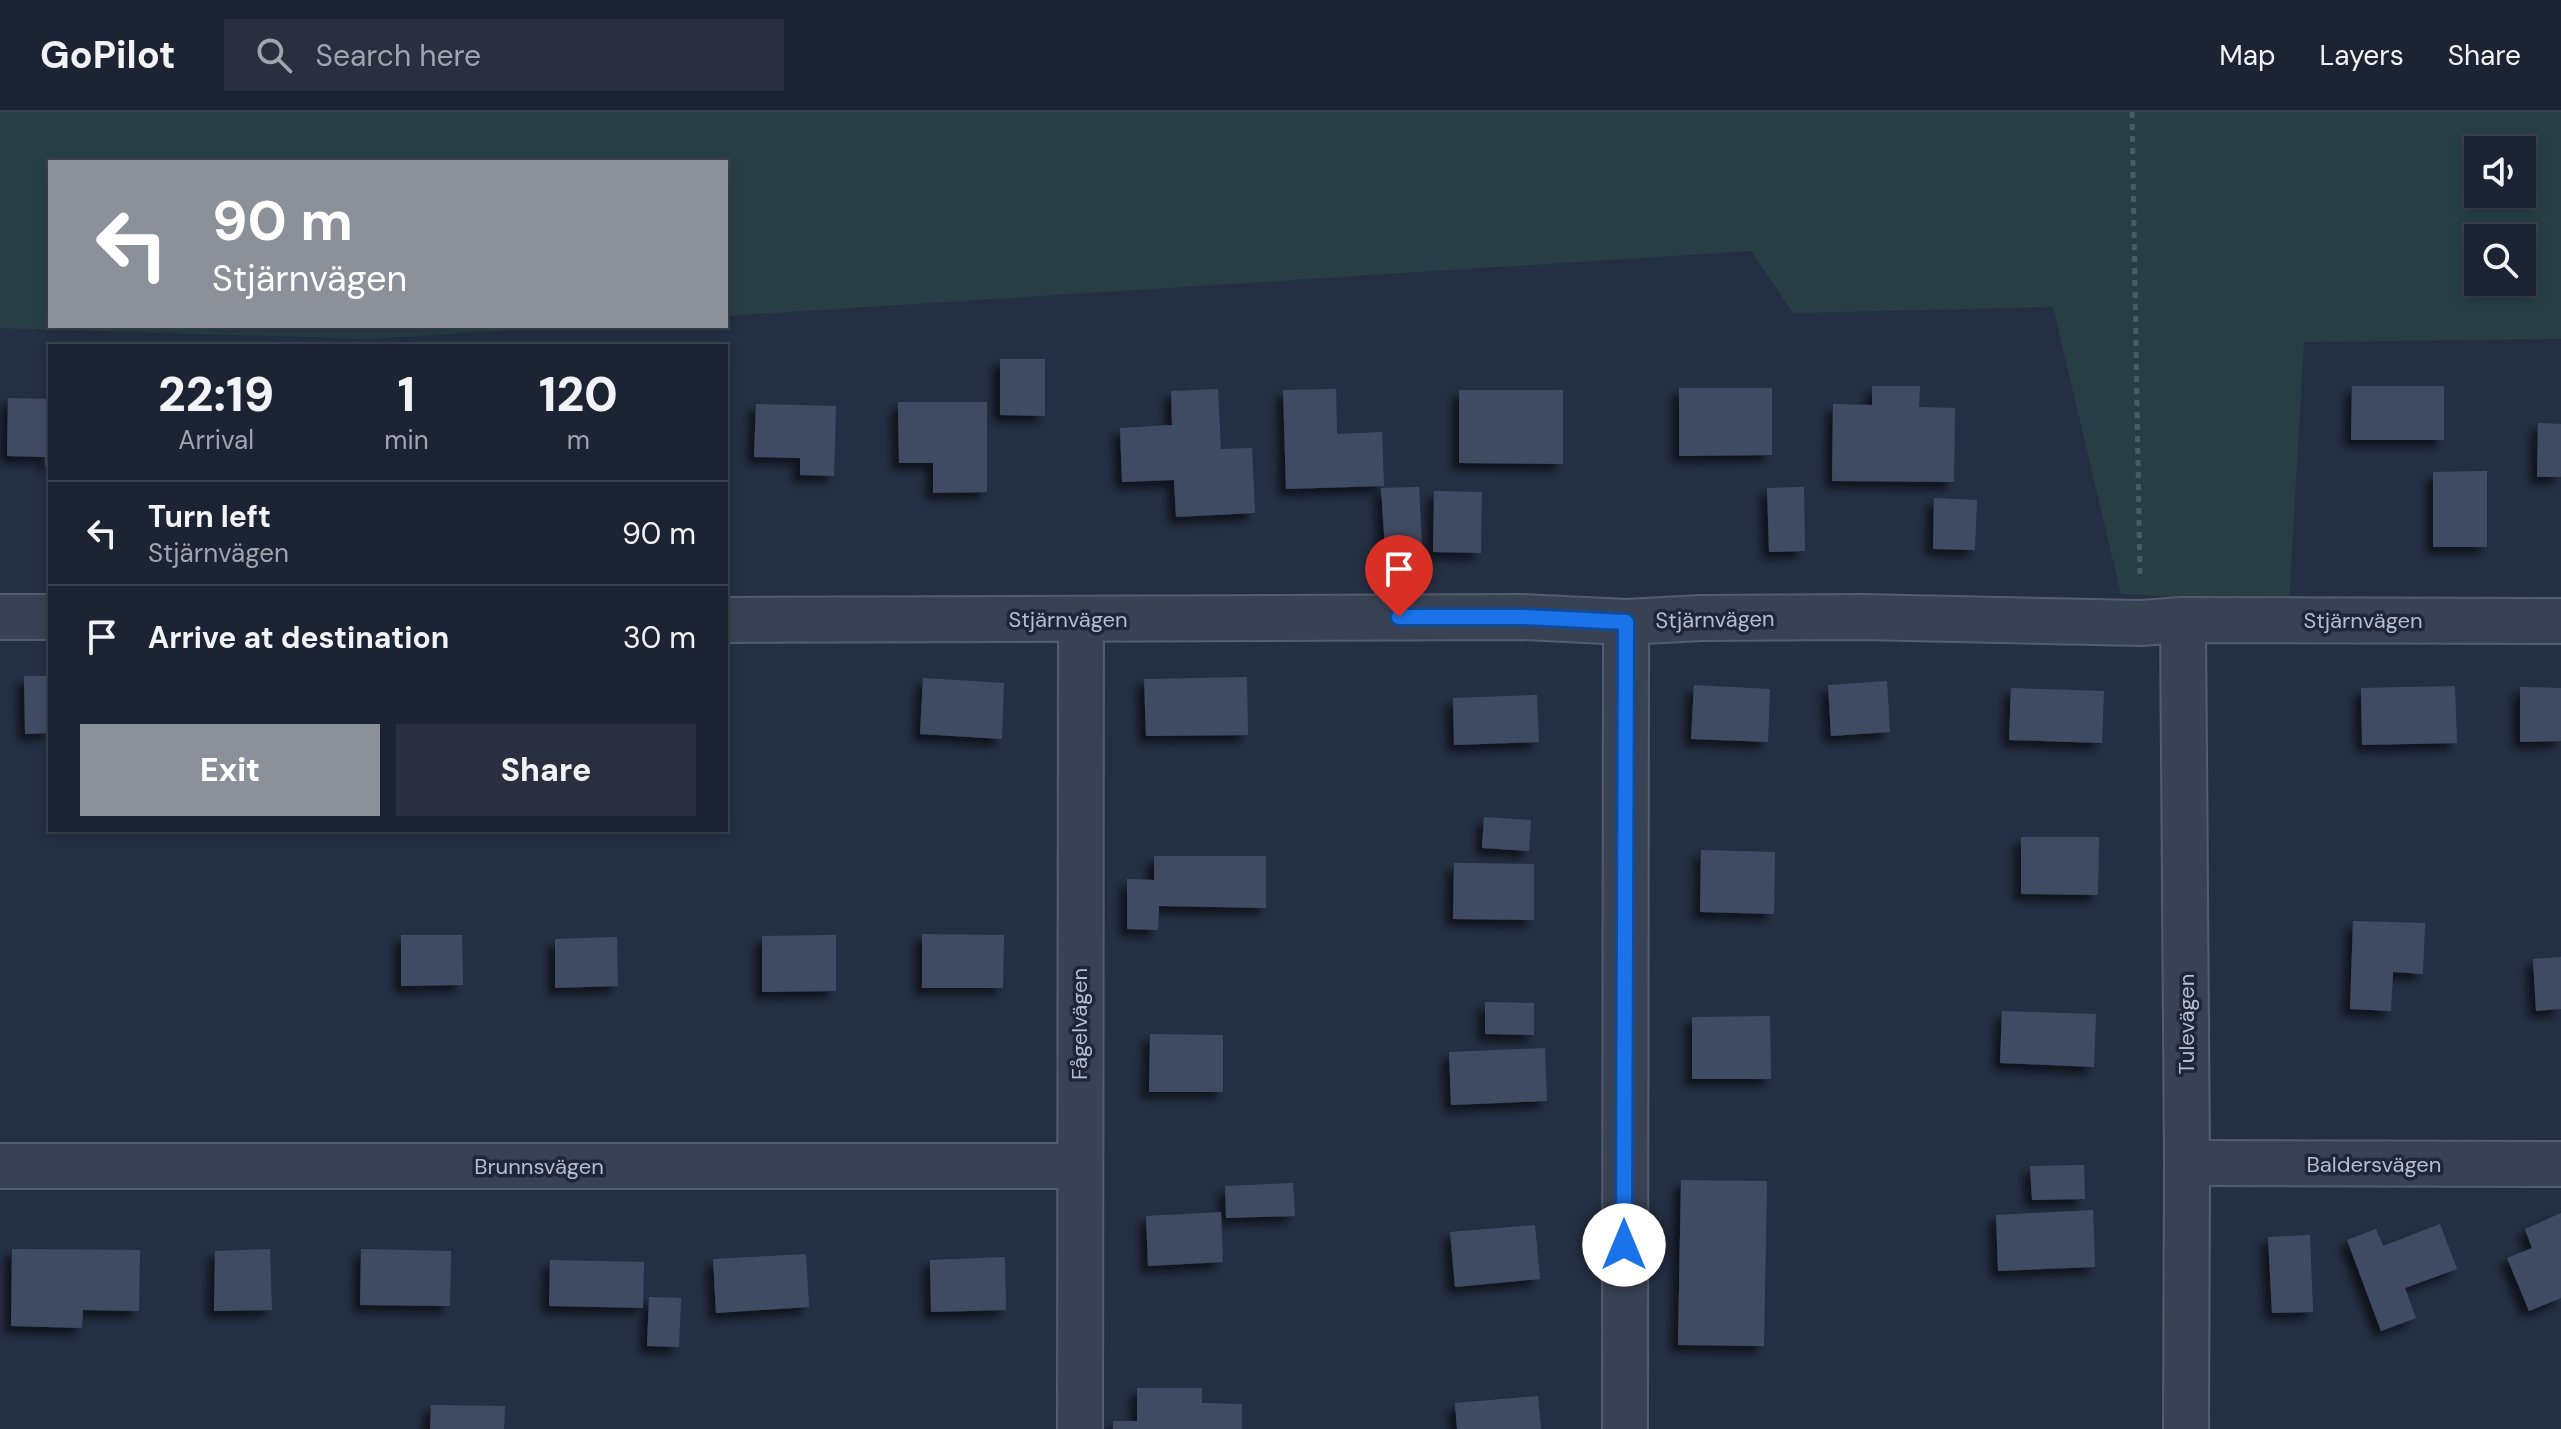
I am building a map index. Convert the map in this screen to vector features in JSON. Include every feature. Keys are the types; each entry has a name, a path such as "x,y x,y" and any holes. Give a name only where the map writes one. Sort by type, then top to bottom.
{"street":[{"path":"0,617 48,617"},
{"name":"Stjärnvägen","path":"728,620 1522,617 1626,622 1701,618 1863,617 2561,621"},
{"name":"Fågelvägen","path":"1080,1429 1081,619"},
{"name":"Tulevägen","path":"2162,621 2187,1163 2186,1429"},
{"path":"1625,1429 1626,622"},
{"name":"Baldersvägen","path":"2187,1163 2561,1164"},
{"name":"Brunnsvägen","path":"0,1166 1079,1166"}],"path":[{"path":"2132,112 2135,431 2162,621"}],"green space":[{"path":"0,112 2561,112 2561,339 2304,342 2289,603 2121,594 2053,307 1793,313 1751,251 728,316 728,160 48,160 48,328 544,328 369,339 0,328"}],"building":[{"path":"1000,359 1045,359 1045,416 1000,415"},
{"path":"1872,386 1920,386 1919,407 1955,408 1954,482 1832,481 1833,404 1872,405"},
{"path":"2352,386 2444,386 2444,440 2351,440"},
{"path":"1679,388 1772,388 1772,455 1679,456"},
{"path":"1218,389 1221,449 1252,448 1255,513 1176,517 1174,480 1122,482 1120,428 1172,425 1171,391"},
{"path":"1336,389 1337,434 1382,432 1384,486 1286,489 1283,390"},
{"path":"1459,390 1563,390 1563,464 1459,463"},
{"path":"8,398 48,399 48,466 45,466 45,457 7,456"},
{"path":"898,402 987,402 987,492 933,493 933,463 899,463"},
{"path":"756,404 836,406 834,476 800,475 800,458 754,457"},
{"path":"2538,423 2561,424 2561,477 2537,477"},
{"path":"2487,471 2487,547 2433,547 2433,472"},
{"path":"1419,487 1422,547 1385,549 1381,488"},
{"path":"1804,487 1805,551 1769,552 1767,488"},
{"path":"1434,491 1482,492 1481,553 1433,552"},
{"path":"1934,498 1977,500 1975,550 1933,549"},
{"path":"24,676 48,676 48,733 25,734"},
{"path":"1247,677 1248,735 1146,736 1144,679"},
{"path":"923,678 1004,683 1002,739 920,734"},
{"path":"1887,681 1890,732 1831,736 1828,685"},
{"path":"1694,685 1770,689 1768,742 1691,739"},
{"path":"2455,686 2457,743 2362,745 2361,688"},
{"path":"2520,687 2561,688 2561,741 2520,742"},
{"path":"2011,688 2104,691 2102,743 2009,740"},
{"path":"1537,695 1539,742 1454,745 1453,698"},
{"path":"1484,817 1531,820 1529,851 1482,848"},
{"path":"2021,837 2099,837 2098,895 2021,894"},
{"path":"1701,850 1775,852 1774,914 1700,912"},
{"path":"1154,856 1266,856 1266,908 1159,906 1158,930 1127,929 1127,879 1154,880"},
{"path":"1454,863 1534,864 1534,920 1453,919"},
{"path":"2353,921 2425,923 2423,974 2393,972 2391,1011 2350,1009"},
{"path":"922,934 1004,935 1003,988 922,988"},
{"path":"401,935 462,935 463,985 401,986"},
{"path":"836,935 836,991 762,992 762,936"},
{"path":"617,937 618,986 555,988 555,939"},
{"path":"2561,957 2561,1009 2536,1011 2533,959"},
{"path":"1485,1002 1534,1003 1534,1035 1485,1034"},
{"path":"2002,1011 2096,1014 2094,1067 2000,1063"},
{"path":"1770,1016 1771,1079 1692,1079 1692,1017"},
{"path":"1150,1034 1223,1035 1223,1092 1149,1092"},
{"path":"1545,1048 1547,1101 1451,1105 1449,1052"},
{"path":"2084,1165 2085,1199 2032,1200 2030,1166"},
{"path":"1681,1180 1767,1181 1764,1346 1678,1345"},
{"path":"1293,1183 1295,1216 1226,1218 1225,1186"},
{"path":"2093,1210 2095,1267 1998,1271 1996,1215"},
{"path":"1221,1212 1223,1262 1148,1266 1146,1216"},
{"path":"2561,1213 2561,1298 2529,1311 2507,1258 2532,1248 2525,1229"},
{"path":"2440,1224 2457,1269 2405,1288 2416,1318 2381,1331 2347,1240 2376,1229 2383,1246"},
{"path":"1535,1225 1540,1279 1455,1287 1450,1232"},
{"path":"2310,1235 2313,1312 2272,1313 2268,1237"},
{"path":"12,1249 140,1250 139,1311 83,1310 82,1328 11,1326"},
{"path":"270,1249 272,1310 214,1311 215,1251"},
{"path":"361,1249 451,1251 450,1306 360,1305"},
{"path":"806,1254 809,1307 716,1313 713,1259"},
{"path":"1005,1257 1006,1310 931,1312 930,1260"},
{"path":"550,1260 644,1262 643,1308 549,1306"},
{"path":"649,1297 681,1298 679,1347 647,1346"},
{"path":"1137,1388 1202,1388 1202,1403 1242,1404 1242,1429 1113,1429 1113,1421 1137,1421"},
{"path":"1538,1396 1541,1429 1457,1429 1455,1403"},
{"path":"431,1405 505,1406 504,1429 430,1429"}],"route":[{"path":"1399,617 1522,617 1626,622 1624,1245"}]}
